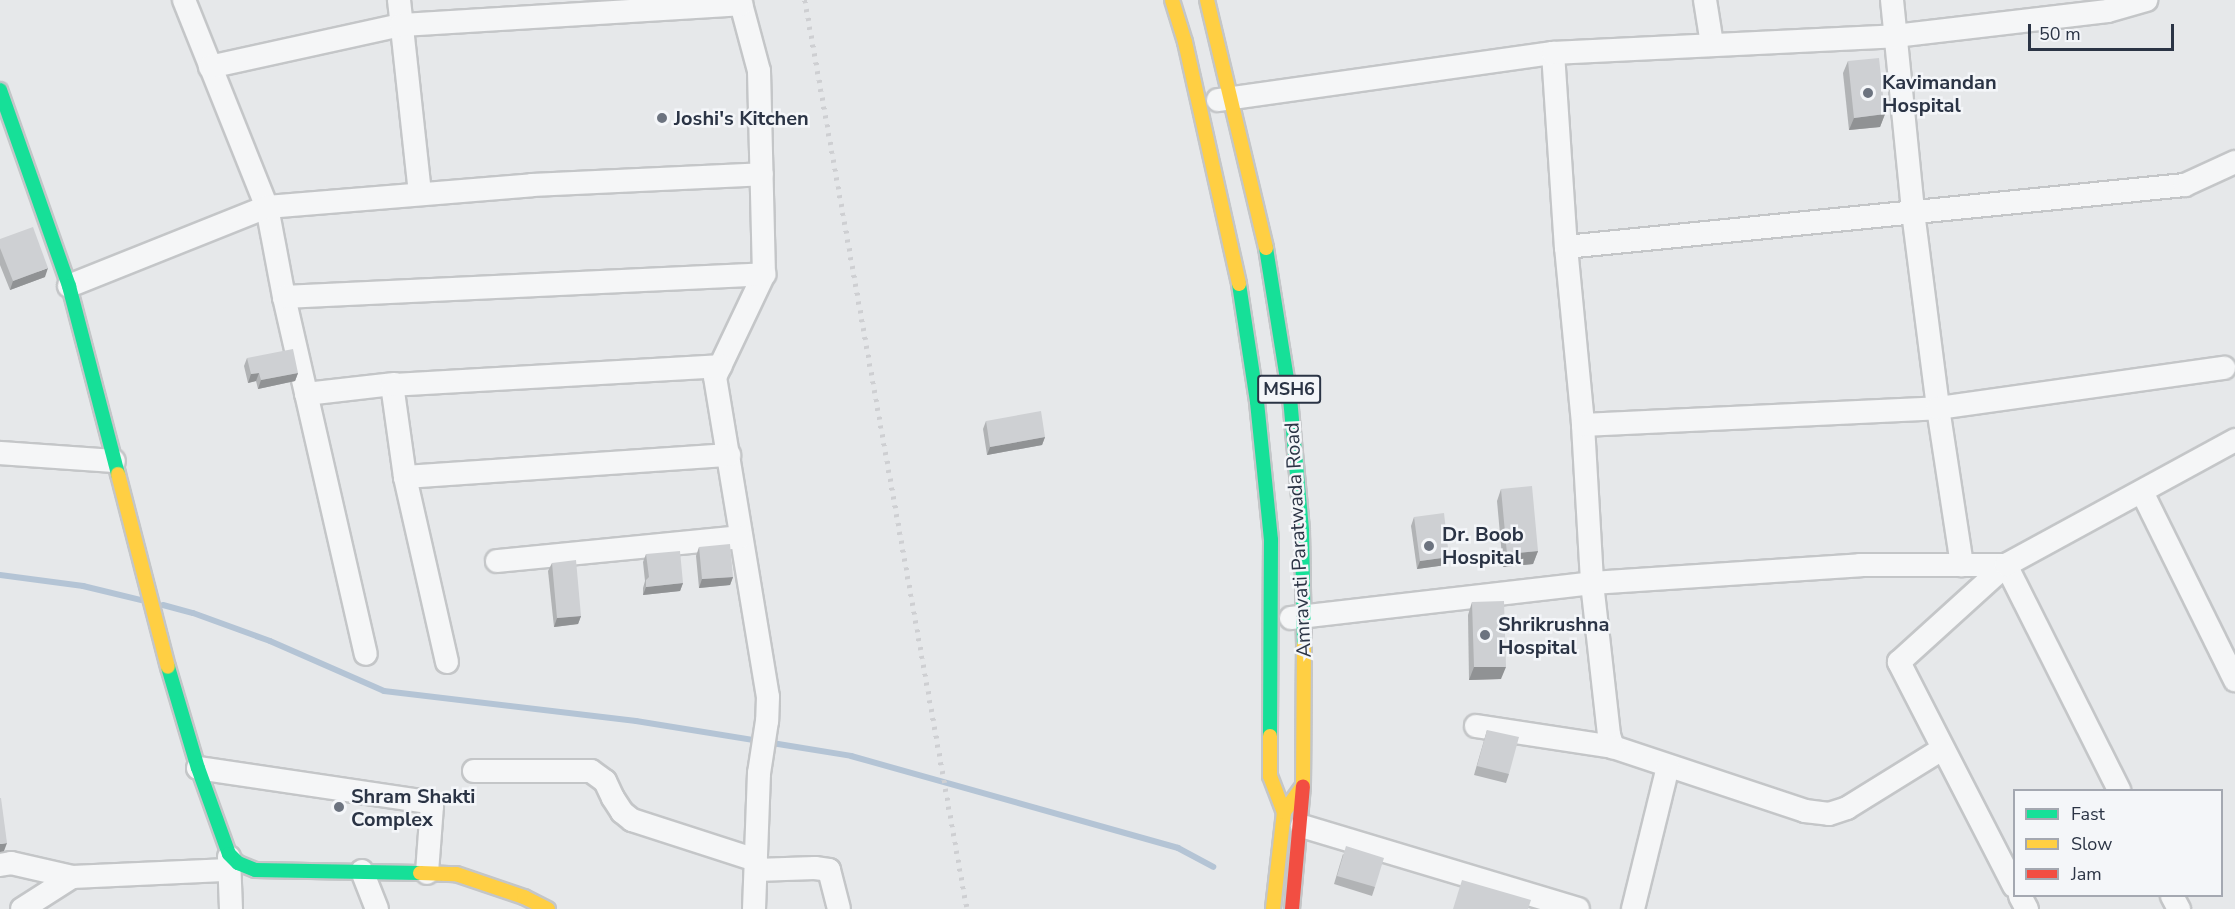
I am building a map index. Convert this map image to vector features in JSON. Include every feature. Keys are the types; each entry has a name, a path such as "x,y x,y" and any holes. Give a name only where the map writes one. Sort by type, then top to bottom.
{"main road":[{"name":"MSH6","path":"1172,0 1185,42 1237,272 1255,390 1271,540 1268,809"},
{"name":"Amravati Paratwada Road","path":"1207,0 1232,97 1270,265 1290,398 1302,531 1303,786 1273,909"},
{"path":"0,90 5,116 69,286 172,682 229,862 238,862 255,870 456,874 527,903 548,909"},
{"name":"MSH6","path":"1270,776 1292,826"},
{"name":"MSH6","path":"1284,812 1303,786"},
{"name":"Amravati Paratwada Road","path":"1292,826 1292,909"}],"street":[{"path":"184,0 267,207 284,297 366,654"},
{"path":"399,0 420,194"},
{"path":"1705,0 1712,44"},
{"path":"1892,0 1913,212 1938,408 1962,565"},
{"path":"1199,104 1232,97 1553,53 1895,36 2109,11 2146,0"},
{"path":"210,67 401,24 740,2 759,71 764,274 715,378 768,697 767,721 759,773 754,909"},
{"path":"1553,53 1566,247 1583,425 1592,583 1609,735 1613,747"},
{"path":"1566,247 2185,185 2235,162"},
{"path":"69,286 267,207 531,185 762,174"},
{"path":"284,297 764,274"},
{"path":"306,394 394,384 720,366"},
{"path":"1583,425 1938,408 2224,368"},
{"path":"394,384 390,388 405,477 447,662"},
{"path":"2013,883 1899,662 2006,565 2235,440"},
{"path":"0,453 114,461"},
{"path":"405,477 729,455"},
{"path":"2142,492 2235,680"},
{"path":"497,561 741,537"},
{"path":"1271,620 1592,583 1860,566 2006,565"},
{"path":"2006,565 2118,789"},
{"path":"1476,726 1613,747 1805,811 1829,813 1847,808 1942,748"},
{"path":"1633,909 1668,766"},
{"path":"198,768 429,802 432,806 427,873"},
{"path":"474,771 591,771 605,781 618,805 632,820 756,865 829,870 839,909"},
{"path":"1292,826 1578,909"},
{"path":"0,865 11,863 72,877 229,862 231,909"},
{"path":"362,871 378,909"},
{"path":"22,909 72,877"}],"building":[{"path":"1879,58 1885,114 1854,118 1848,61"},
{"path":"33,227 48,268 13,281 0,248 0,239"},
{"path":"293,349 298,373 261,380 259,373 251,374 247,358"},
{"path":"1041,411 1045,437 990,447 986,421"},
{"path":"1532,486 1538,551 1507,554 1501,489"},
{"path":"1444,513 1449,557 1420,561 1414,517"},
{"path":"730,544 733,577 702,579 699,547"},
{"path":"680,551 683,583 646,587 646,580 649,577 646,554"},
{"path":"576,560 581,616 557,618 552,563"},
{"path":"1504,601 1506,667 1474,667 1472,602"},
{"path":"1487,730 1519,737 1509,774 1477,766"},
{"path":"0,798 7,843 0,844"},
{"path":"1346,846 1384,858 1375,887 1337,876"},
{"path":"1462,880 1531,900 1528,909 1453,909"}],"waterway":[{"path":"0,575 83,586 141,600"},
{"path":"163,605 193,613 270,641 384,691 636,721 851,756 1178,848 1213,867"}],"railway":[{"path":"805,0 967,909"}],"traffic: fast":[{"path":"0,90 69,286 118,474"},
{"path":"1266,248 1290,398 1302,531 1304,645"},
{"path":"1239,284 1257,402 1271,540 1270,736"},
{"path":"168,667 198,768 229,854 238,863 255,870 420,873"}],"traffic: slow":[{"path":"1172,0 1185,42 1239,284"},
{"path":"1207,0 1266,248"},
{"path":"118,474 168,667"},
{"path":"1284,812 1303,786 1304,645"},
{"path":"1270,736 1270,776 1284,812 1273,909"},
{"path":"420,873 456,874 524,897 548,909"}],"traffic: jam":[{"path":"1292,909 1303,786"}],"place":[{"name":"Kavimandan Hospital","path":"1868,93"},
{"name":"Joshi's Kitchen","path":"662,118"},
{"name":"Dr. Boob Hospital","path":"1429,546"},
{"name":"Shrikrushna Hospital","path":"1485,635"},
{"name":"Shram Shakti Complex","path":"339,807"}]}
